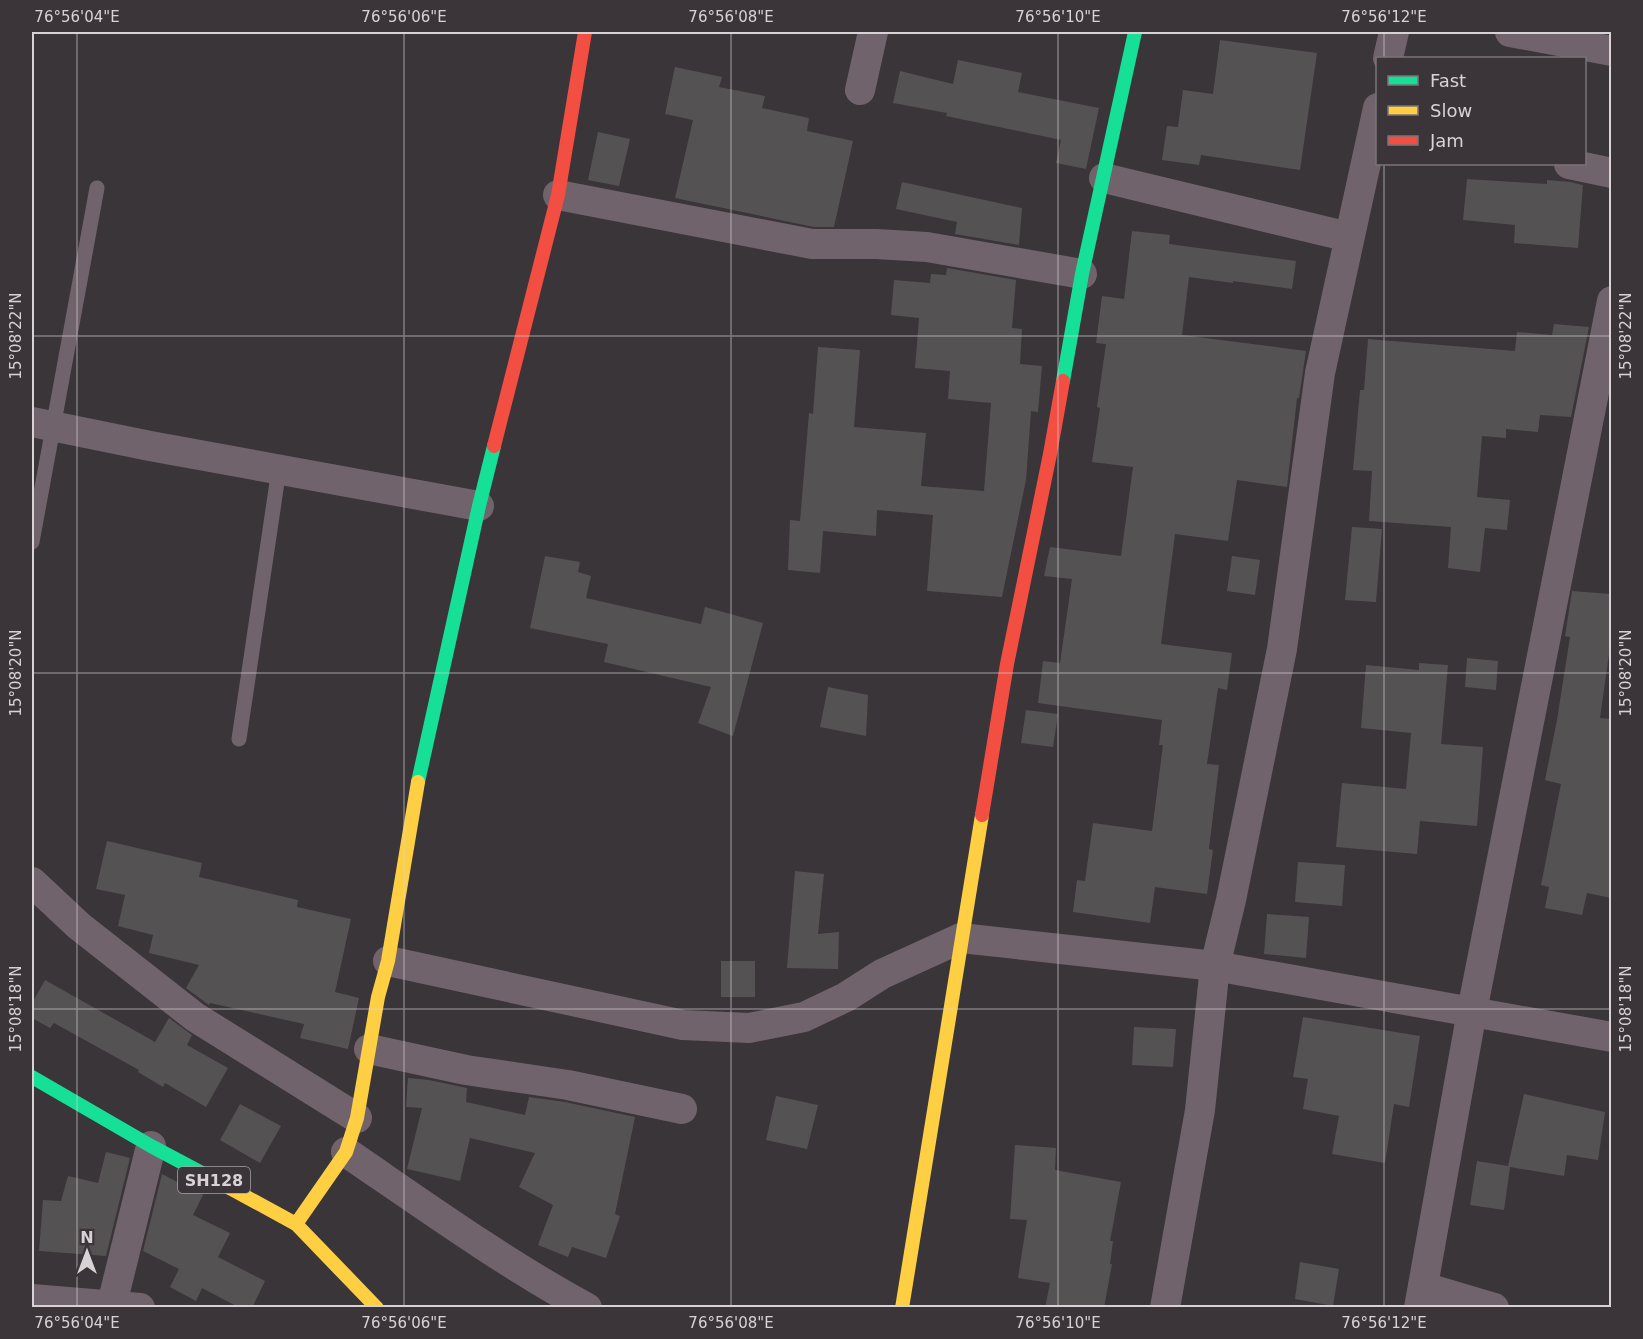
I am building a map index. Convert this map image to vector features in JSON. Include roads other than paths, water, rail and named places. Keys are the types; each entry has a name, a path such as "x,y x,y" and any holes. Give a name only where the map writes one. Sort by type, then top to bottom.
{"street":[{"path":"296,1224 346,1152 357,1118 417,785 479,506 558,195 585,32"},
{"path":"860,90 873,32"},
{"path":"902,1308 1007,664 1050,454 1082,274 1135,32"},
{"path":"1388,57 1394,32"},
{"path":"1510,32 1611,51"},
{"path":"1165,1308 1200,1110 1215,966 1231,900 1282,649 1320,373 1376,117"},
{"path":"1574,165 1611,173"},
{"path":"1104,178 1349,237"},
{"path":"558,195 812,244 927,247 1082,274"},
{"path":"1494,1308 1421,1297 1472,1011 1611,301"},
{"path":"42,424 479,506"},
{"path":"32,882 79,926 195,1017 357,1118"},
{"path":"387,961 683,1025 749,1028 804,1017 846,997 882,974 961,938 1215,966 1611,1037"},
{"path":"369,1049 466,1071 567,1085 682,1109"},
{"name":"SH128","path":"32,1077 151,1146 296,1224 377,1308"},
{"path":"32,1299 121,1307 151,1146"},
{"path":"346,1152 456,1228 545,1285 587,1308"}],"lane":[{"path":"32,542 42,424 97,188"},
{"path":"239,739 279,469"}]}
